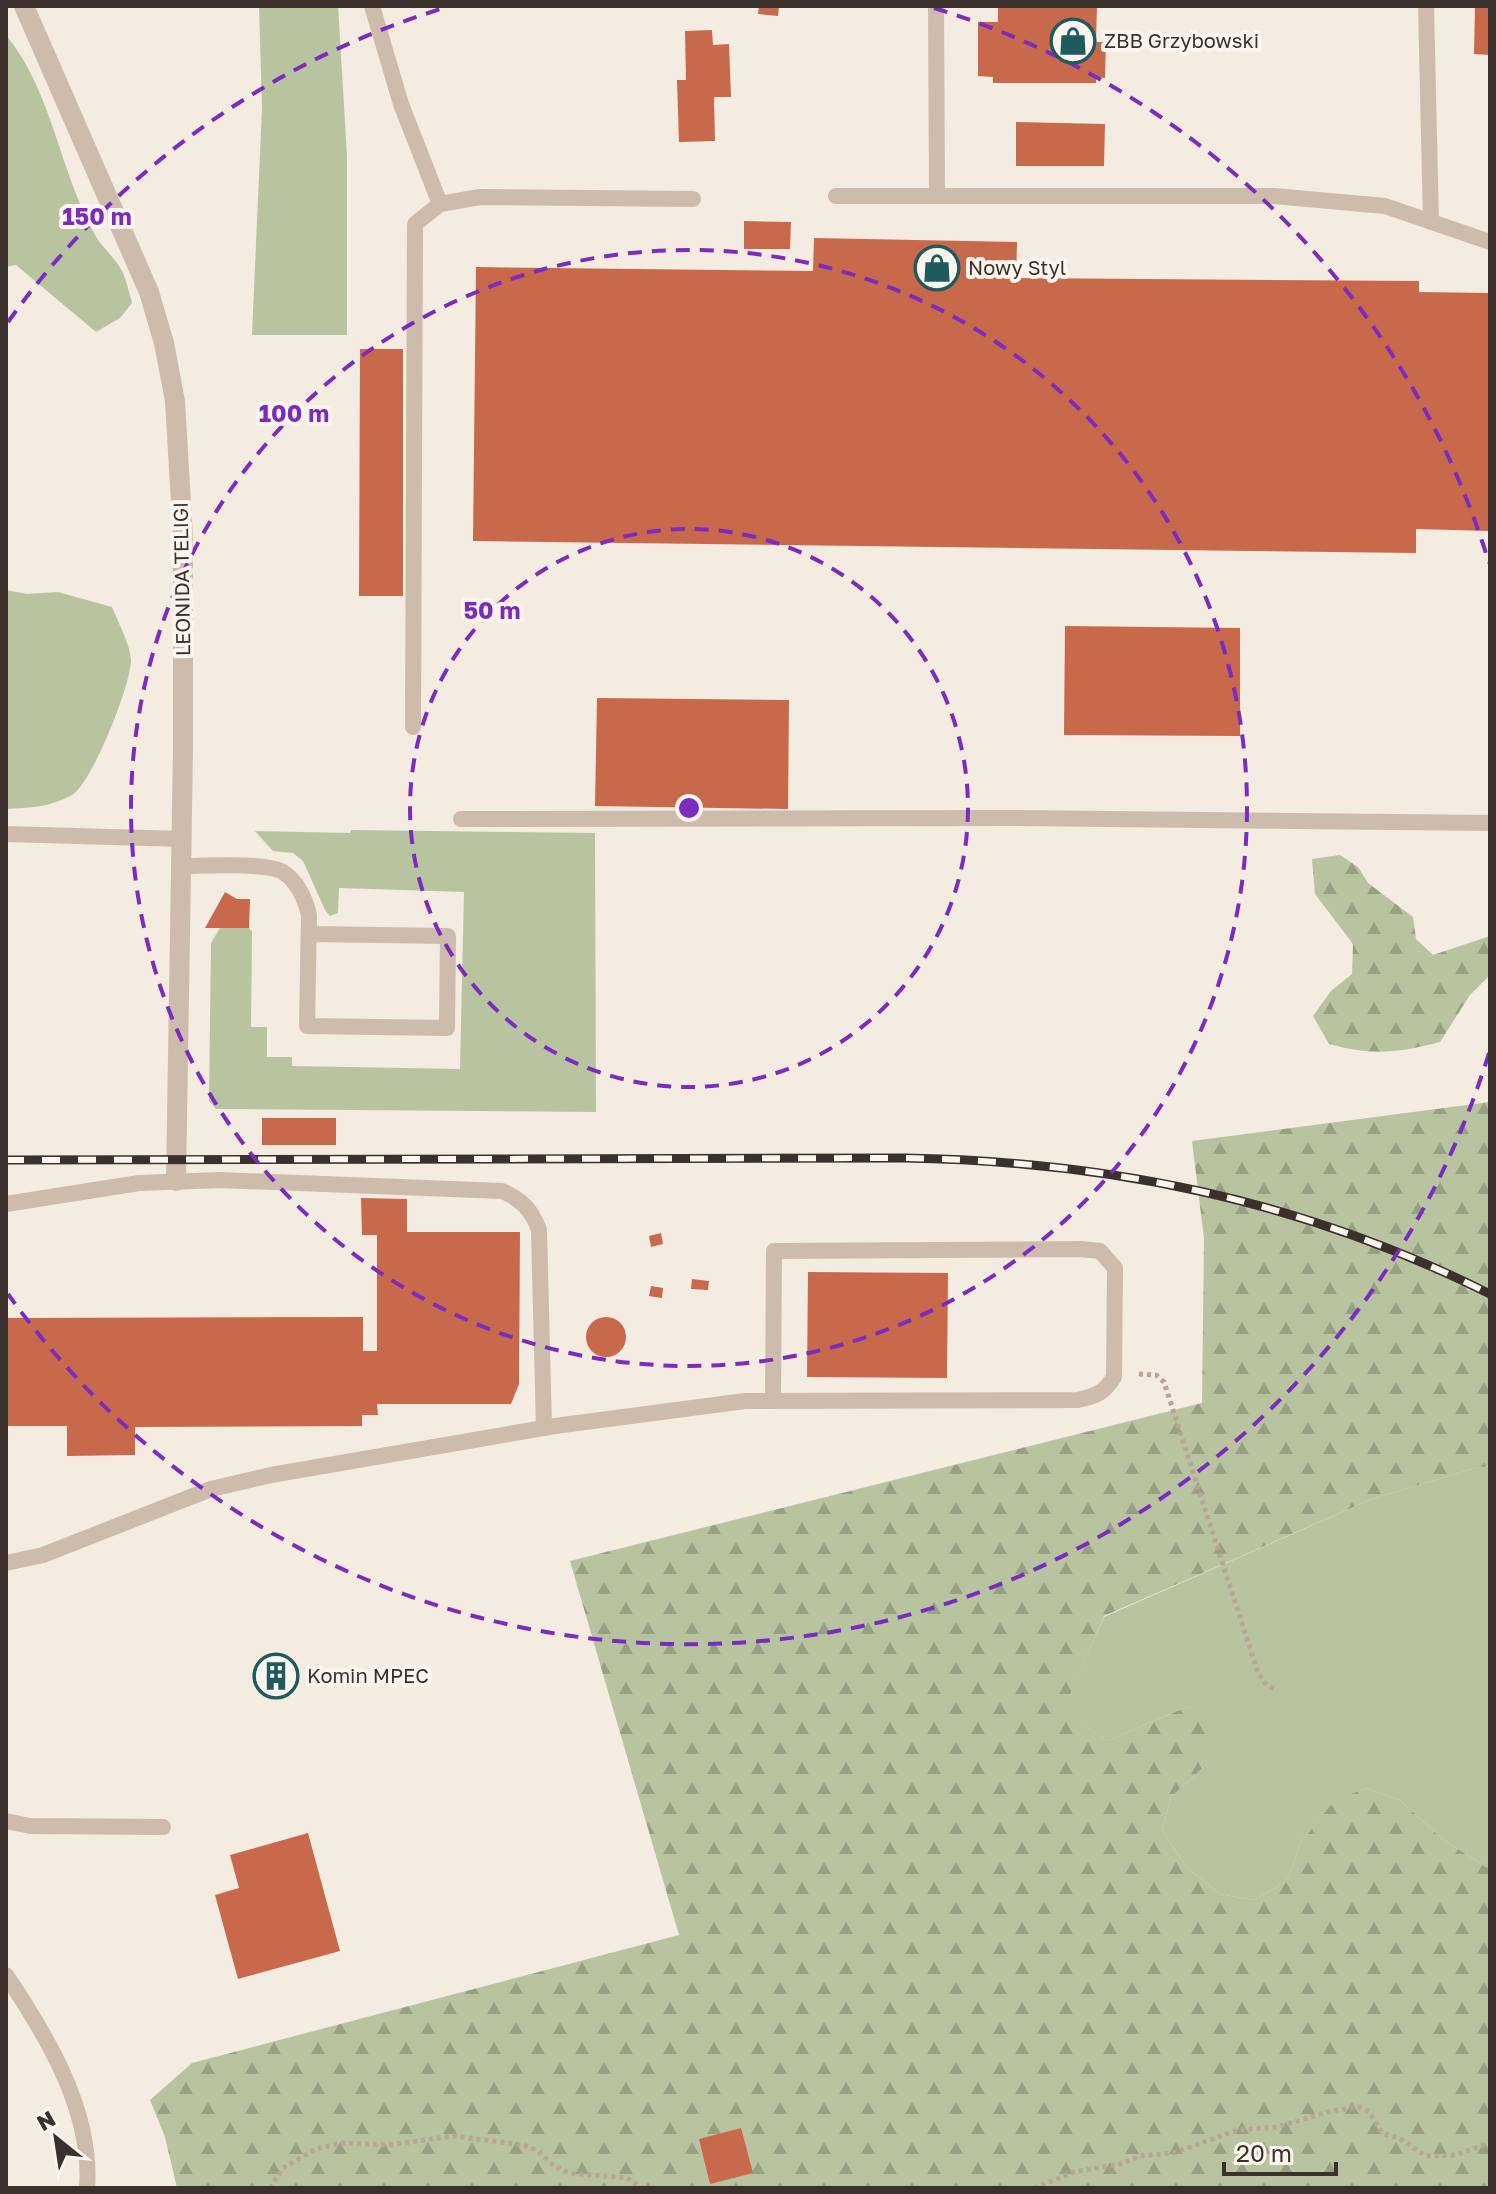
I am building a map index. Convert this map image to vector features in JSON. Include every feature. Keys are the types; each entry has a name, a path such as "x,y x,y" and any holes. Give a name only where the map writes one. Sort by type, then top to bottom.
{"street":[{"name":"LEONIDA TELIGI","path":"24,6 149,292 175,401 183,537 176,1181"}],"lane":[{"path":"372,6 401,104 440,204"},
{"path":"936,6 937,196"},
{"path":"1426,6 1431,222"},
{"path":"836,196 1274,196 1385,206 1490,242"},
{"path":"413,727 415,224 440,204 480,197 693,199"},
{"path":"461,819 1008,818 1490,823"},
{"path":"6,834 182,839"},
{"path":"181,866 265,867 282,871 296,884 305,899 309,915 307,1026 447,1028 448,936 309,934"},
{"path":"6,1204 139,1183 176,1181 502,1191 518,1198 533,1214 539,1230 544,1428"},
{"path":"6,1563 43,1555 211,1489 271,1475 544,1428 745,1401 773,1401 1078,1400 1097,1396 1107,1389 1114,1377 1115,1268 1100,1251 774,1251 773,1401"},
{"path":"6,1821 30,1826 163,1827"},
{"path":"6,1975 29,2011 70,2093 83,2134 88,2164 87,2188"}],"path":[{"path":"1114,1377 1156,1375 1164,1382 1258,1673 1265,1683 1277,1691"},
{"path":"1034,2188 1074,2172 1120,2164 1140,2156 1173,2153 1238,2130 1277,2127 1331,2111 1360,2107 1369,2112 1382,2133 1399,2138 1426,2156 1455,2155 1490,2143"},
{"path":"270,2188 283,2168 316,2149 342,2143 389,2145 453,2136 524,2145 569,2173 627,2178 642,2188"}],"green space":[{"path":"259,6 338,6 347,156 347,335 252,335 262,108"},
{"path":"6,35 22,57 45,105 82,208 127,284 132,303 120,318 96,332 16,265 6,267"},
{"path":"6,590 27,594 58,592 112,607 131,660 125,690 109,732 80,787 72,795 56,802 6,809"},
{"path":"351,830 595,833 596,1112 216,1109 209,1101 211,943 220,928 249,928 252,932 251,1027 267,1027 267,1057 292,1057 292,1066 460,1069 464,892 339,888 338,913 330,916 303,861 293,853 273,851 255,831 350,833"},
{"path":"1340,855 1358,867 1368,883 1413,917 1416,939 1433,955 1490,936 1490,975 1470,995 1440,1042 1384,1052 1344,1048 1329,1044 1313,1016 1331,991 1352,974 1353,944 1315,894 1312,859"},
{"path":"1490,1102 1490,1466 1372,1499 1104,1616 1063,1711 1107,1741 1189,1706 1213,1732 1207,1764 1171,1797 1162,1830 1187,1868 1220,1894 1254,1900 1287,1881 1301,1842 1334,1801 1366,1788 1400,1800 1441,1838 1486,1867 1490,1865 1490,2188 177,2188 165,2137 150,2100 192,2063 679,1935 570,1561 1202,1403 1204,1238 1192,1141"},
{"path":"1490,1466 1490,1865 1486,1867 1441,1838 1400,1800 1366,1788 1334,1802 1301,1842 1287,1881 1254,1900 1220,1894 1187,1868 1162,1830 1171,1797 1207,1764 1189,1706 1107,1741 1062,1711 1104,1617 1372,1499"}],"building":[{"path":"759,6 779,6 778,16 758,14"},
{"path":"998,6 1097,6 1096,42 1106,42 1105,78 1096,77 1096,83 993,83 993,77 978,76 978,22 998,22"},
{"path":"1475,6 1490,6 1490,55 1474,54"},
{"path":"712,30 713,45 729,44 731,97 714,97 715,141 679,142 677,80 686,80 685,31"},
{"path":"1016,122 1105,124 1104,166 1016,166"},
{"path":"744,221 791,222 790,249 744,249"},
{"path":"814,238 1017,242 1016,278 1419,281 1419,292 1490,293 1490,531 1416,529 1416,553 473,541 476,267 813,271"},
{"path":"360,349 403,349 403,596 359,596"},
{"path":"1065,626 1240,628 1240,736 1064,735"},
{"path":"597,698 789,700 788,809 595,806"},
{"path":"225,892 237,899 250,899 249,928 205,928"},
{"path":"262,1118 336,1118 336,1145 262,1145"},
{"path":"361,1198 407,1199 407,1232 520,1232 519,1384 511,1404 377,1404 378,1415 362,1415 362,1426 135,1427 135,1455 67,1456 67,1426 6,1426 6,1318 363,1317 363,1351 377,1351 377,1235 362,1235"},
{"path":"661,1233 663,1244 651,1247 649,1236"},
{"path":"808,1272 948,1273 947,1378 807,1377"},
{"path":"692,1279 709,1281 708,1290 691,1289"},
{"path":"651,1286 663,1288 662,1298 649,1296"},
{"path":"606,1317 620,1323 626,1337 620,1351 606,1357 592,1351 586,1337 592,1323"},
{"name":"Komin MPEC","path":"276,1657 289,1662 294,1675 289,1688 276,1693 263,1688 258,1675 263,1662"},
{"path":"308,1833 340,1951 238,1979 215,1895 239,1888 230,1855"},
{"path":"741,2128 753,2173 710,2184 699,2139"}],"railway":[{"path":"6,1160 904,1158 1056,1167 1205,1192 1278,1211 1349,1234 1490,1294"}],"place":[{"name":"ZBB Grzybowski","path":"1073,41"},
{"name":"Nowy Styl","path":"937,268"},
{"name":"Komin MPEC","path":"276,1676"}]}
